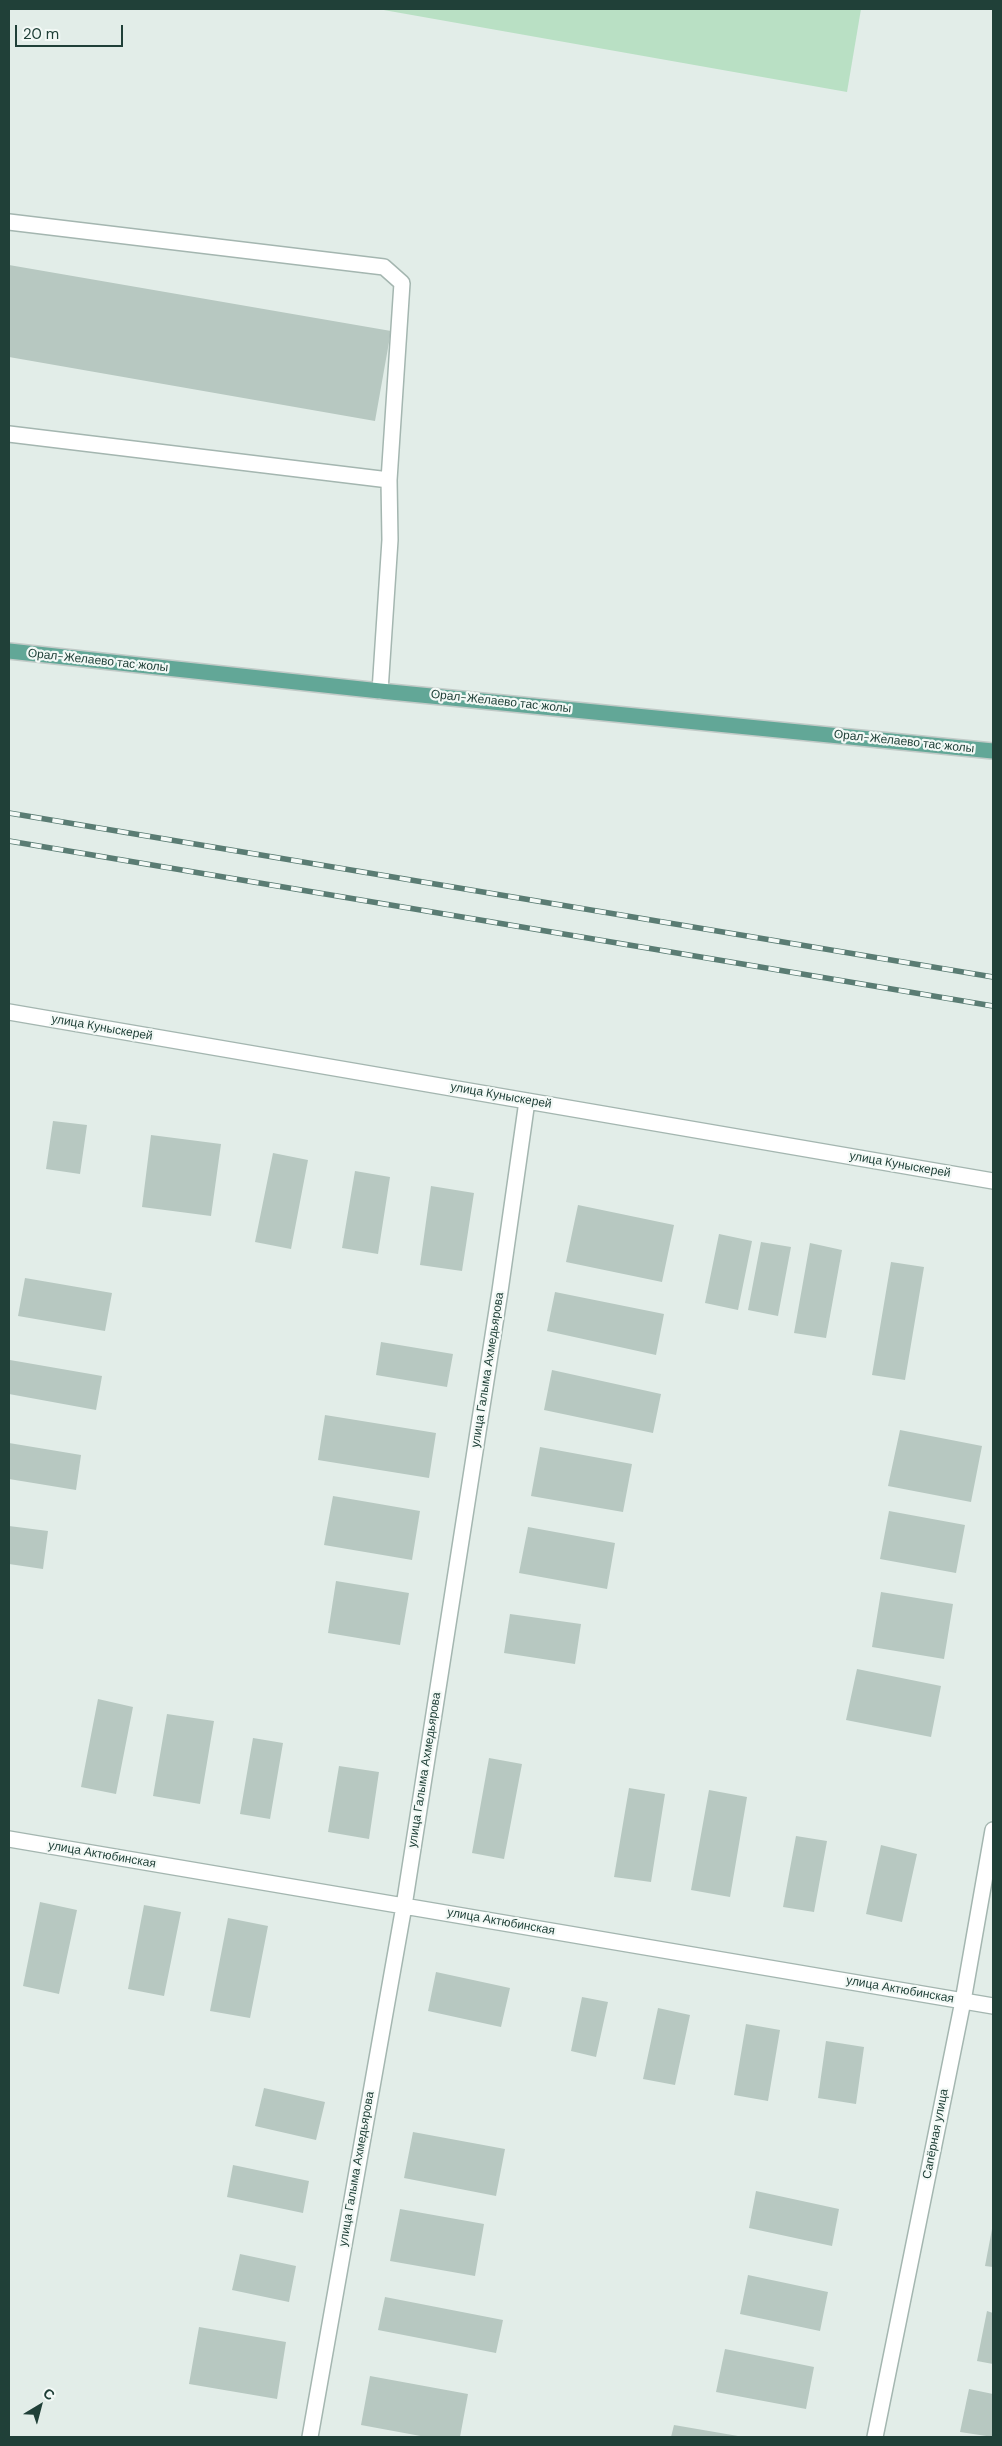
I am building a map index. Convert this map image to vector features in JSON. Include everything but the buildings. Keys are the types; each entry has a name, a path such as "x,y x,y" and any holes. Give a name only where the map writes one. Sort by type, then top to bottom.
{"main road":[{"name":"Орал-Желаево тас жолы","path":"9,651 993,751"}],"street":[{"path":"9,222 384,267 402,283 389,480 390,540 380,690"},
{"path":"9,434 389,480"},
{"name":"улица Куныскерей","path":"9,1012 993,1181"},
{"name":"улица Галыма Ахмедьярова","path":"310,2437 404,1906 500,1291 527,1101"},
{"name":"Сапёрная улица","path":"875,2437 964,2001 993,1830"},
{"name":"улица Актюбинская","path":"9,1839 993,2006"}],"green space":[{"path":"378,9 861,9 847,92"}],"railway":[{"path":"9,813 993,977"},
{"path":"9,841 993,1006"}]}
